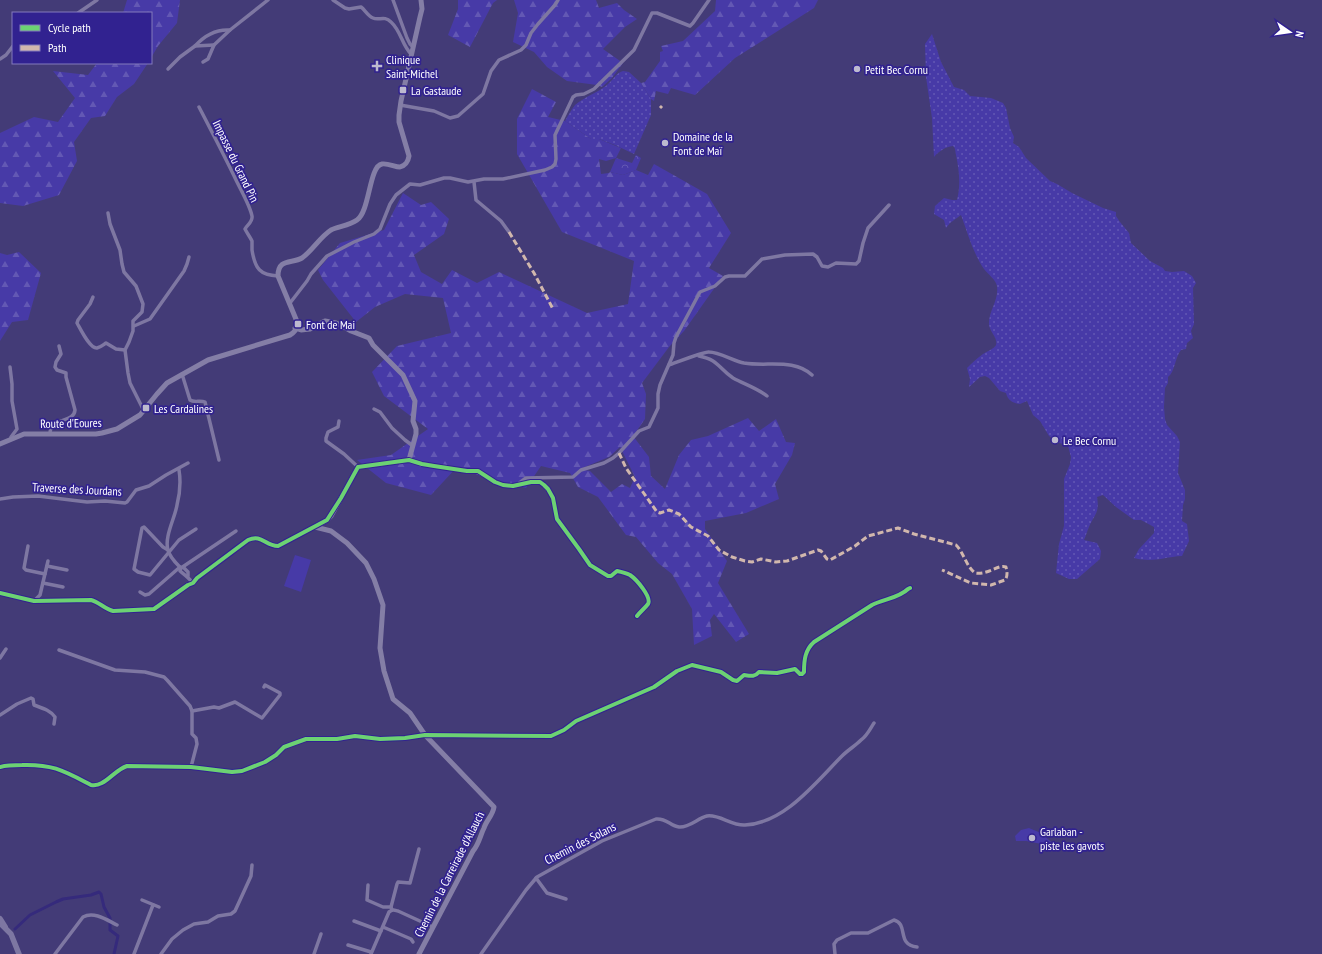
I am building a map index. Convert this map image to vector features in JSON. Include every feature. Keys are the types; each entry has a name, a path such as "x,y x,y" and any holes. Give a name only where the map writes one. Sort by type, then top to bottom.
{"highway":[{"path":"0,919 2,926"}],"main road":[{"path":"2,926 11,934 19,954"},
{"path":"14,942 14,954"}],"street":[{"path":"79,12 97,0"},
{"path":"203,62 208,59 214,45 230,30 268,0"},
{"path":"333,0 345,8 361,7 374,18 386,18 399,32 406,49 411,54"},
{"path":"393,0 407,38 413,46"},
{"path":"409,460 416,430 412,421 415,405 403,375 373,345 369,338 336,323 325,321 310,329 301,330 296,328 294,315 278,276 280,267 283,264 300,259 330,231 351,224 361,217 374,174 378,166 386,164 400,167 407,163 408,156 399,122 400,105 422,9 421,0"},
{"path":"400,105 434,111 450,118 458,116 483,94 491,71 498,60 515,54 521,50 526,45 531,32 558,0"},
{"path":"290,304 311,274 327,256 354,242 374,234 380,228 390,204 396,195 410,184 420,185 444,178 468,182 484,179 503,179 545,170 555,164 555,135 572,97 584,94 594,89 634,50 652,13 690,26 710,0"},
{"path":"168,69 201,39 224,30 230,30"},
{"path":"407,38 415,40"},
{"path":"195,46 214,45"},
{"path":"0,59 6,55 12,47"},
{"name":"Impasse du Grand Pin","path":"199,107 230,166 252,217 246,230 252,242 255,264 268,276 278,276"},
{"path":"474,182 476,200 501,221 509,232"},
{"path":"518,484 526,478 573,477 581,470 604,463 619,454 639,431 649,427 658,408 658,394 660,385 673,355 676,337 700,292 715,286 725,277 745,276 762,259 785,255 813,254 817,257 822,266 828,267 836,263 856,264 859,260 868,228 889,205"},
{"path":"108,213 110,224 120,250 124,272 136,286 143,304 142,312 134,321 130,342 125,350 130,383 144,411"},
{"path":"134,326 150,319 184,271 188,264 189,257"},
{"path":"93,297 77,323 91,346 96,348 106,343 116,349 125,350"},
{"name":"Route d'Eoures","path":"0,444 24,434 102,433 116,429 140,415 167,383 182,374 208,360 283,337 296,328"},
{"path":"50,433 53,425 75,414 66,373 57,370 55,367 61,354 60,346"},
{"path":"669,365 710,352 746,363 797,367 807,370 812,376"},
{"path":"698,355 716,362 721,369 731,377 767,396"},
{"path":"10,367 12,380 12,401 17,429 11,439"},
{"path":"182,374 190,400 205,402 219,460"},
{"path":"374,410 380,412 392,428 413,446"},
{"path":"339,421 338,428 328,432 326,441 344,454 358,467"},
{"path":"358,467 409,460 434,466 467,471 478,471 495,482 513,486 531,482 540,482 544,485 553,498 558,519 590,565 608,576 611,576 617,571 630,575 646,593 649,599 648,604 637,616"},
{"name":"Traverse des Jourdans","path":"0,499 38,496 87,502 105,501 124,503 127,502 136,490 149,486 188,463"},
{"path":"0,593 34,601 88,599 113,611 154,609 248,540 252,538 260,539 268,544 278,546 327,520 331,516 358,467"},
{"path":"179,470 180,479 178,498 168,539 169,551 170,556 181,568 188,572 188,576 192,582"},
{"path":"169,551 163,547 144,527 142,528 134,569 150,576 169,551 180,540 196,529"},
{"name":"Chemin de la Carreirade d'Allauch","path":"316,527 331,531 346,543 366,563 378,589 384,605 380,648 384,671 393,699 410,713 425,735 494,808 476,847 419,954"},
{"path":"140,592 145,595 149,594 181,568 236,531"},
{"path":"25,569 24,566 28,546"},
{"path":"34,601 40,594 48,561"},
{"path":"47,566 66,570"},
{"path":"19,568 45,574"},
{"path":"43,583 63,587"},
{"path":"0,767 24,765 50,766 95,786 102,784 112,774 127,766 191,767 219,772 242,771 264,762 276,755 284,747 306,739 337,739 355,736 380,739 405,738 425,735 551,736 564,730 576,721 654,686 677,671 692,665 721,672 733,680 737,680 744,675 753,676 757,675 759,672 777,673 791,668 802,674 804,672 804,663 809,647 814,642 872,605 902,594 910,588"},
{"path":"0,658 6,649"},
{"path":"59,650 115,670 139,671 164,678 190,706 192,711 192,734 196,738 197,744 191,767"},
{"path":"192,711 214,707 219,708 235,702 262,718 280,695 280,693 268,686 265,685 264,687"},
{"path":"0,715 17,704 31,698 33,699 34,705 53,714 55,717 54,724"},
{"name":"Chemin des Solans","path":"481,954 536,878 602,841 656,819 662,819 679,827 707,816 717,817 732,823 745,825 762,822 773,818 796,802 844,754 862,740 874,724"},
{"path":"348,945 371,953 390,912 398,882 410,883 419,850"},
{"path":"160,954 172,939 183,930 194,924 208,922 218,916 232,914 235,911 251,876 252,865"},
{"path":"536,878 547,893 566,899"},
{"path":"368,885 367,900 383,907 398,911 433,927"},
{"path":"142,900 159,907"},
{"path":"134,954 153,905"},
{"path":"55,954 83,917 93,914 117,925"},
{"path":"835,954 834,946 837,940 851,933 866,934 872,932 894,920 898,921 901,925 904,940 912,946 917,947"},
{"path":"354,921 382,929 411,940 412,942"},
{"path":"314,954 321,934"}],"green space":[{"path":"127,0 180,0 177,23 158,46 152,56 152,12 123,12"},
{"path":"458,0 497,0 493,3 470,47 448,35 458,9"},
{"path":"514,0 596,0 599,8 617,3 637,19 625,27 603,49 623,63 612,78 602,87 567,81 547,67 534,52 513,42 518,13"},
{"path":"716,0 818,0 814,8 735,58 695,95 671,88 668,94 656,91 654,101 651,99 641,83 645,82 660,61 660,52 663,51 661,46 683,41 715,11"},
{"path":"932,34 941,62 954,87 964,90 970,96 991,98 1003,103 1006,108 1010,128 1014,137 1013,143 1019,147 1026,158 1050,181 1103,208 1116,212 1116,216 1129,233 1131,243 1150,261 1163,268 1165,271 1184,271 1192,276 1196,283 1193,288 1194,324 1191,331 1193,338 1187,343 1186,349 1181,350 1179,353 1172,372 1168,377 1168,383 1165,388 1164,407 1167,425 1177,436 1180,442 1178,473 1185,490 1182,521 1187,524 1189,541 1182,556 1153,560 1134,558 1139,549 1154,533 1154,527 1141,520 1134,520 1103,495 1097,497 1098,507 1096,514 1084,540 1097,543 1101,551 1100,559 1077,579 1069,579 1056,573 1059,544 1064,526 1064,479 1071,457 1068,446 1049,436 1040,421 1033,415 1027,401 1020,404 1011,401 1006,393 1000,391 989,378 985,376 980,377 969,387 970,379 967,368 996,345 996,340 989,325 989,320 996,296 997,286 994,279 984,269 977,256 961,215 946,228 944,220 934,214 935,206 944,198 957,200 959,171 955,149 953,146 947,147 934,157 932,118 926,77 925,44"},
{"path":"96,64 147,64 134,84 117,97 105,116 91,118 74,142 77,161 59,195 23,206 0,203 0,133 34,117 58,122 75,98 53,71 88,75"},
{"path":"623,71 629,72 641,83 651,99 651,115 634,154 599,139 591,139 565,121 575,105 603,88 618,73"},
{"path":"532,89 556,102 548,117 565,121 591,139 599,139 621,148 616,158 606,161 599,159 601,174 610,172 623,175 636,170 648,175 654,164 707,194 731,233 709,268 723,276 684,331 669,347 642,383 646,394 645,419 633,436 649,457 651,476 665,489 679,455 691,440 708,436 748,418 759,431 776,419 786,442 795,443 792,455 775,484 779,499 746,513 705,521 705,529 727,561 718,583 749,634 736,642 714,614 710,620 712,636 694,645 692,609 672,574 658,563 636,537 626,535 598,497 578,487 570,473 541,466 526,488 489,479 457,467 431,495 386,483 357,460 391,455 428,429 384,396 372,372 397,346 451,333 443,298 405,294 375,307 356,322 323,280 318,270 340,243 384,230 403,193 421,205 431,202 449,219 444,234 414,255 421,272 442,284 452,270 477,283 499,272 587,313 628,304 634,261 562,232 517,154 517,119","holes":["620,447 635,477 630,488 622,484 611,492 590,471 580,469 609,457"]},
{"path":"636,155 641,158 636,170 623,175 610,172 616,158 632,163"},
{"path":"19,252 41,273 28,320 12,322 0,341 0,253 7,255"},
{"path":"295,555 311,560 301,592 284,586"},
{"name":"Garlaban - piste les gavots","path":"1029,828 1041,833 1057,847 1026,841 1016,841 1015,836 1021,830"}],"waterway":[{"path":"15,929 30,915 56,902 63,899 91,895 99,892 101,894 104,907 110,918 110,930 118,936 114,954"}],"marked path":[{"path":"509,232 534,273 553,309"},
{"path":"619,453 626,468 657,512 660,513 669,510 679,514 691,527 708,536 719,550 732,557 752,562 761,559 776,562 787,561 818,550 830,560 855,546 868,536 898,528 914,534 956,545 969,567 975,573 985,572 1003,566 1006,567 1007,575 1005,580 991,585 971,583 942,570"}],"cycle path":[{"path":"0,593 34,601 91,600 113,611 154,609 193,583 197,578 248,540 257,538 278,546 327,520 358,467 409,460 434,466 467,471 478,471 495,482 503,485 513,486 531,482 540,482 548,489 553,498 557,519 590,565 608,576 611,576 617,571 628,574 633,577 643,588 649,601 637,616"},
{"path":"0,767 11,765 50,767 65,772 91,785 96,785 105,781 127,766 191,767 232,772 242,771 265,762 276,755 284,747 306,739 337,739 355,736 380,739 405,738 425,735 551,736 564,730 576,721 654,687 677,671 692,665 721,672 737,681 744,675 751,676 759,672 777,673 795,669 802,674 804,672 807,652 814,642 872,605 896,596 910,588"}],"place":[{"name":"Clinique Saint-Michel","path":"377,66"},
{"name":"Petit Bec Cornu","path":"857,69"},
{"name":"La Gastaude","path":"403,90"},
{"name":"Domaine de la Font de Maï","path":"665,143"},
{"name":"Font de Mai","path":"298,324"},
{"name":"Les Cardalines","path":"146,408"},
{"name":"Le Bec Cornu","path":"1055,440"},
{"name":"Garlaban - piste les gavots","path":"1032,838"}]}
